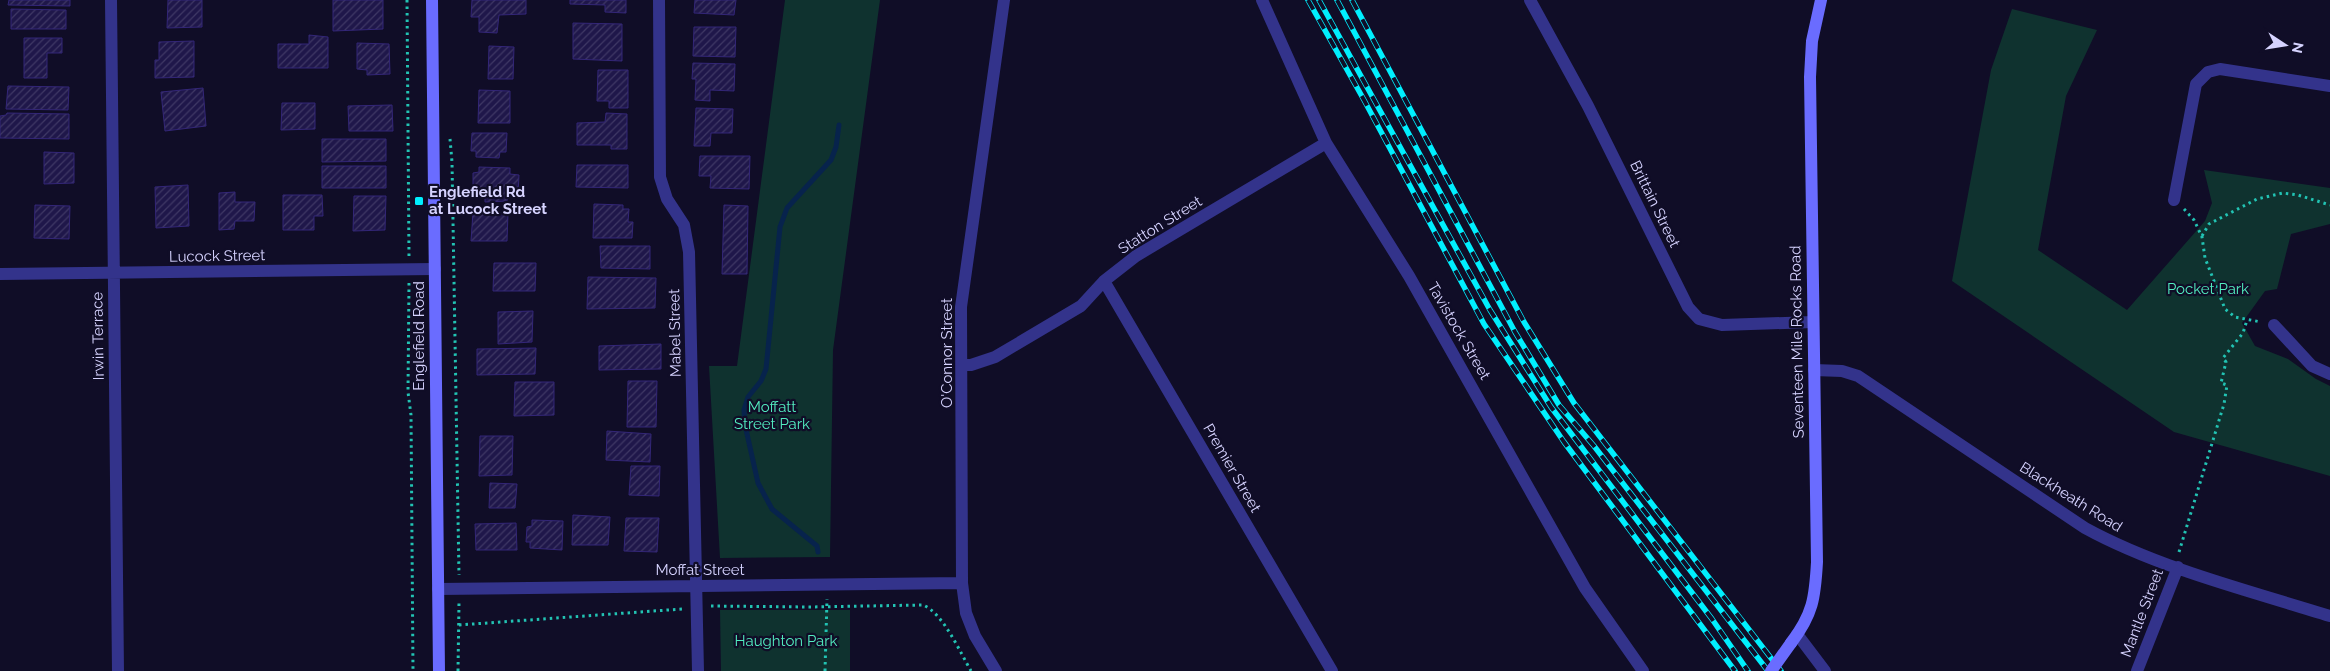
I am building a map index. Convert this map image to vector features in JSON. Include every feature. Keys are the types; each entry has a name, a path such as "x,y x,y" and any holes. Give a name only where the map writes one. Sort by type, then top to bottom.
{"main road":[{"name":"Englefield Road","path":"432,0 438,671"},
{"name":"Seventeen Mile Rocks Road","path":"1771,671 1809,616 1816,585 1810,77 1812,41 1822,0"}],"street":[{"name":"Irwin Terrace","path":"111,0 118,671"},
{"name":"Mabel Street","path":"659,0 660,177 667,199 684,225 690,252 698,671"},
{"name":"O'Connor Street","path":"996,671 975,636 969,621 962,584 963,365 961,307 1004,0"},
{"name":"Tavistock Street","path":"1262,0 1326,143 1409,276 1586,588 1643,671"},
{"name":"Brittain Street","path":"1530,0 1588,106 1688,307 1700,319 1722,325 1814,322"},
{"path":"2174,200 2196,84 2208,72 2220,69 2330,86"},
{"name":"Statton Street","path":"963,365 971,365 995,357 1081,306 1104,281 1136,256 1326,143"},
{"name":"Lucock Street","path":"0,274 435,269"},
{"name":"Premier Street","path":"1104,281 1332,671"},
{"path":"2274,325 2312,366 2330,374"},
{"name":"Blackheath Road","path":"1814,370 1842,371 1858,376 2085,528 2116,545 2177,562 2330,616"},
{"name":"Mantle Street","path":"2137,671 2177,562"},
{"name":"Moffat Street","path":"438,589 962,584"},
{"path":"1794,639 1825,671"}],"path":[{"path":"407,0 408,392 411,415 413,671"},
{"path":"450,135 459,588 458,671"},
{"path":"2202,237 2209,224 2256,199 2283,193 2298,195 2330,205"},
{"path":"2174,200 2194,220 2202,237 2205,258 2225,309 2234,316 2274,325"},
{"path":"2177,562 2224,404 2227,385 2221,384 2226,362 2223,358 2243,333 2247,320"},
{"path":"825,671 828,586"},
{"path":"459,624 718,606 827,607 923,605 932,608 971,671"}],"green space":[{"name":"Moffatt Street Park","path":"785,0 880,0 833,350 830,557 720,558 709,366 737,366"},
{"name":"Pocket Park","path":"2012,9 2097,30 2066,96 2038,250 2127,310 2205,221 2212,203 2204,170 2330,188 2330,224 2291,234 2277,289 2265,291 2242,323 2255,346 2288,359 2316,379 2330,386 2330,476 2174,432 1952,281 1991,70"},
{"name":"Haughton Park","path":"720,610 850,610 850,671 721,671"}],"building":[{"path":"9,0 70,0 70,6 8,5"},
{"path":"168,0 202,0 202,27 167,28"},
{"path":"333,0 383,0 383,29 333,31"},
{"path":"472,0 526,0 526,14 499,15 497,33 479,32 479,17 471,17"},
{"path":"570,0 626,0 626,13 605,12 605,5 570,4"},
{"path":"695,0 736,0 734,15 694,13"},
{"path":"11,9 66,10 66,29 11,29"},
{"path":"573,23 622,24 622,61 573,59"},
{"path":"694,27 736,27 735,57 693,56"},
{"path":"309,35 328,37 328,68 278,68 278,44 309,44"},
{"path":"24,38 62,38 62,53 47,53 47,78 24,78"},
{"path":"194,41 194,77 155,78 155,60 159,60 159,42"},
{"path":"357,43 389,44 390,74 367,75 367,70 357,69"},
{"path":"489,46 514,47 513,79 488,79"},
{"path":"693,63 735,64 734,91 710,90 710,101 695,100 696,79 692,79"},
{"path":"598,70 628,70 628,108 609,108 609,101 597,101"},
{"path":"8,86 69,87 68,110 6,109"},
{"path":"203,88 206,126 165,131 161,92"},
{"path":"479,90 510,91 510,123 478,123"},
{"path":"282,103 315,103 315,129 281,130"},
{"path":"392,105 393,131 349,131 348,106"},
{"path":"696,108 733,109 732,133 711,133 710,146 694,146"},
{"path":"7,113 69,114 69,139 0,138 0,116"},
{"path":"606,113 627,114 627,149 611,149 611,145 577,145 577,123 605,122"},
{"path":"472,133 507,133 506,152 500,152 499,158 476,157 476,151 471,151"},
{"path":"322,139 386,139 386,161 322,162"},
{"path":"44,152 74,153 74,183 44,184"},
{"path":"700,156 750,156 749,189 710,188 711,176 699,176"},
{"path":"577,165 628,165 628,188 576,187"},
{"path":"322,166 386,166 386,188 322,188"},
{"path":"479,167 510,168 510,174 519,175 518,195 508,194 507,201 485,202 485,195 480,194 481,192 473,192 473,173 479,172"},
{"path":"188,185 189,226 156,228 155,187"},
{"path":"235,192 235,202 255,202 254,221 235,221 234,229 219,230 219,193"},
{"path":"283,195 322,195 323,216 314,216 314,230 283,230"},
{"path":"354,196 386,196 385,230 353,231"},
{"path":"594,204 623,205 623,209 629,209 628,222 633,222 632,238 593,238"},
{"path":"35,205 70,206 69,239 34,238"},
{"path":"724,205 748,206 747,274 722,274"},
{"path":"473,212 508,213 507,241 471,241"},
{"path":"600,246 650,246 650,269 601,268"},
{"path":"494,263 536,263 535,291 493,291"},
{"path":"588,277 656,278 655,308 587,309"},
{"path":"533,311 532,342 498,344 498,312"},
{"path":"661,344 661,369 599,370 599,346"},
{"path":"536,348 535,374 477,375 477,349"},
{"path":"628,381 657,381 656,427 627,427"},
{"path":"515,382 554,382 554,415 514,416"},
{"path":"607,431 651,434 650,462 606,460"},
{"path":"480,436 513,436 512,475 479,476"},
{"path":"631,466 660,466 659,496 629,495"},
{"path":"490,483 517,484 515,508 489,508"},
{"path":"573,515 610,517 608,545 572,545"},
{"path":"626,518 659,518 657,552 624,551"},
{"path":"532,520 563,521 562,550 530,548 530,542 526,542 527,527 532,526"},
{"path":"516,523 517,550 476,550 475,524"}],"waterway":[{"path":"818,552 817,546 772,509 758,483 745,425 744,410 748,397 761,381 766,369 780,227 787,208 831,160 836,147 839,125"}],"railway":[{"path":"1308,0 1484,324 1564,442 1735,671"},
{"path":"1319,0 1490,310 1551,407 1712,619 1748,671"},
{"path":"1337,0 1515,332 1559,405 1594,446 1768,671"},
{"path":"1352,0 1524,322 1574,403 1781,671"}],"place":[{"name":"Englefield Rd at Lucock Street","path":"419,201"}]}
